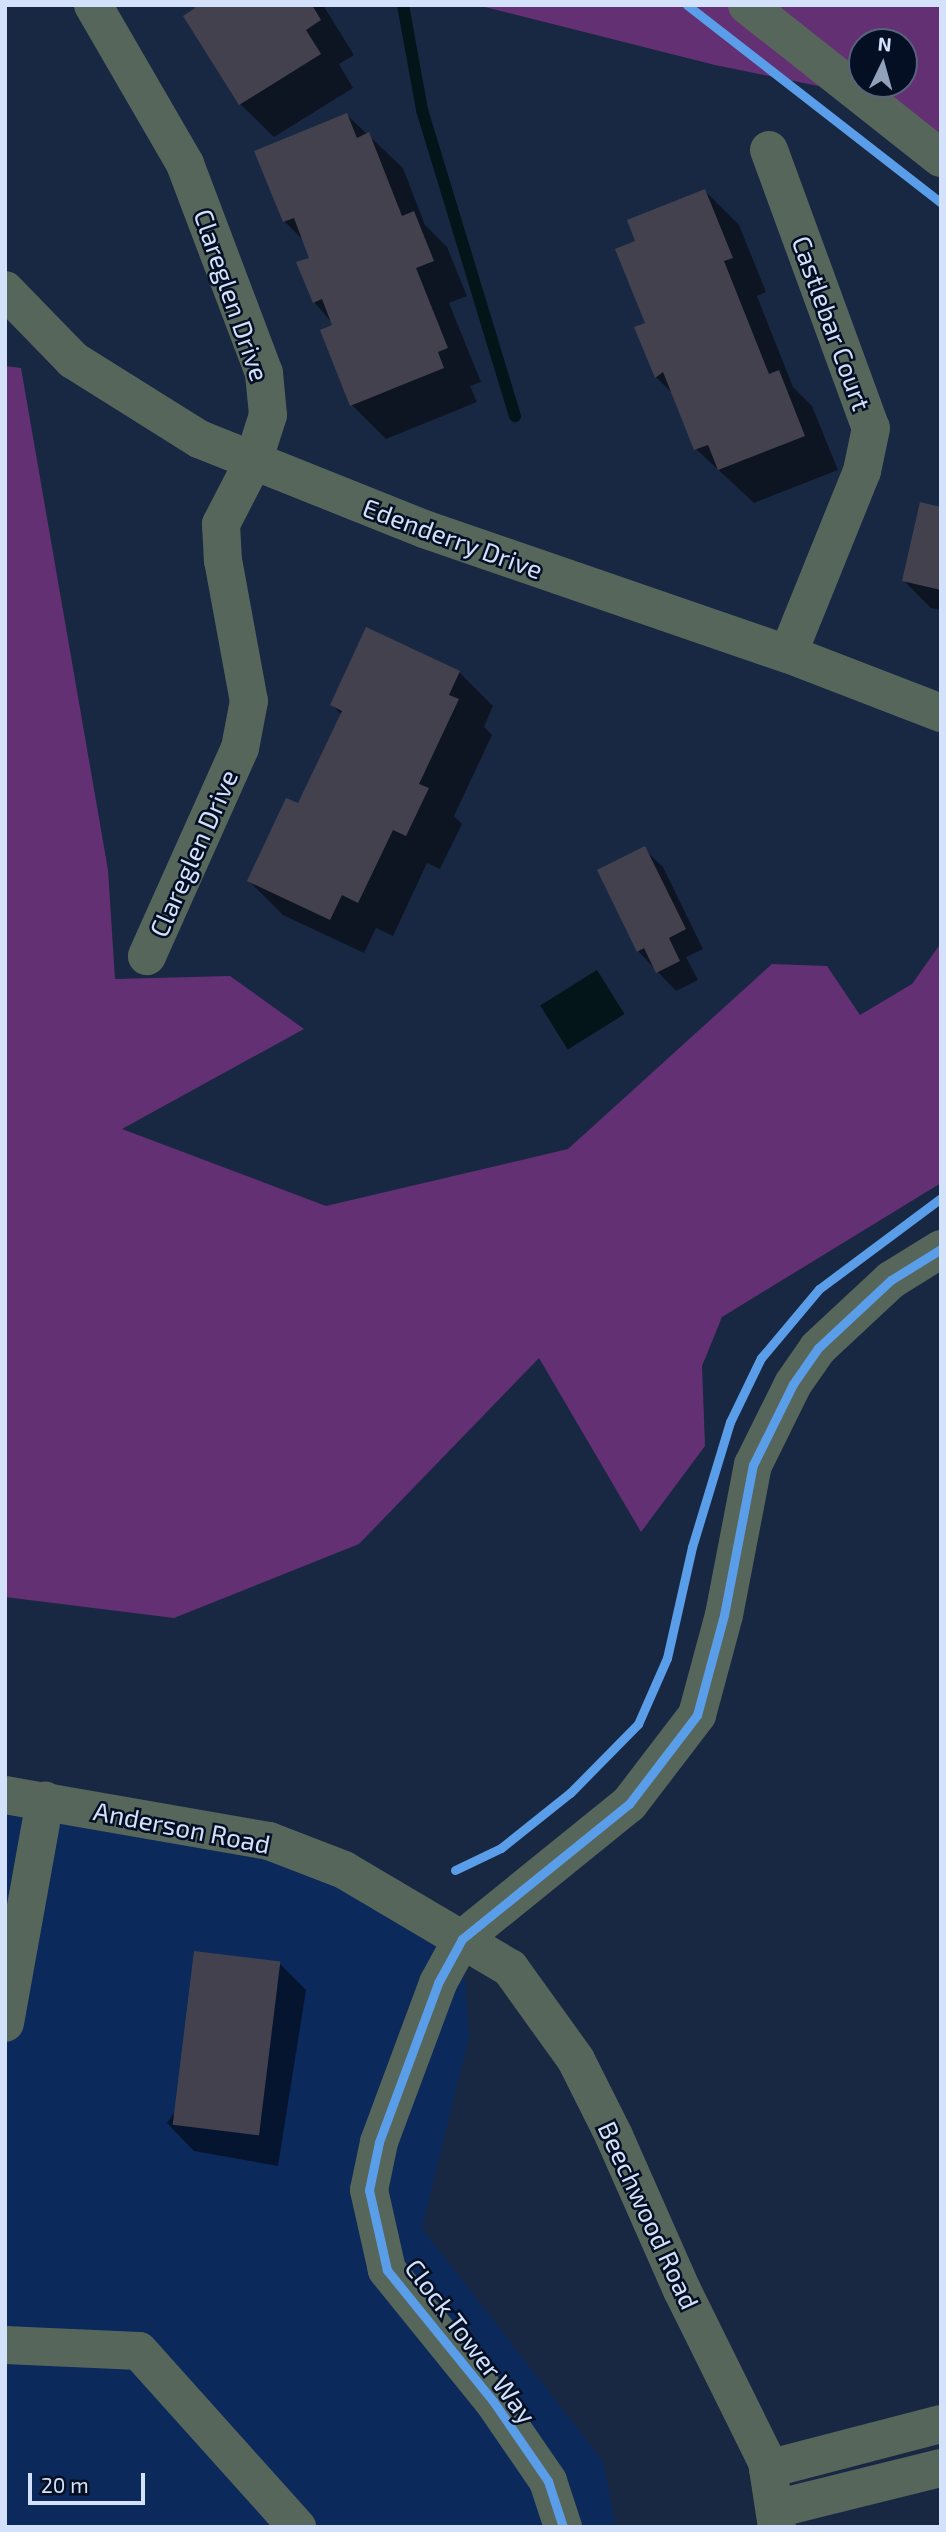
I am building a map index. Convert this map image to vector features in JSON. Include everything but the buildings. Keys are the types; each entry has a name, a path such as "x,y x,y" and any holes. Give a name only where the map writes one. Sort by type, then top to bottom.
{"street":[{"name":"Clareglen Drive","path":"93,5 185,164 260,361 268,415 253,462 221,524 223,560 249,701 240,748 147,956"},
{"path":"747,5 941,158"},
{"name":"Castlebar Court","path":"769,150 870,428 862,471 788,654"},
{"name":"Edenderry Drive","path":"5,290 73,360 199,439 424,529 788,654 941,713"},
{"path":"463,1939 629,1804 697,1715 724,1615 753,1465 793,1384 818,1348 891,1280 941,1249"},
{"name":"Anderson Road","path":"5,1795 269,1840 344,1870 463,1939"},
{"path":"5,2023 45,1801"},
{"name":"Beechwood Road","path":"463,1939 510,1968 576,2060 768,2469 776,2518"},
{"name":"Clock Tower Way","path":"463,1939 438,1983 379,2142 369,2190 373,2217 387,2270 493,2401 548,2482 563,2527"},
{"path":"5,2345 139,2351 297,2527"},
{"path":"768,2469 941,2424"},
{"path":"776,2518 941,2468"}],"shaded area":[{"path":"477,5 941,5 941,158 866,98 918,98 918,28 848,28 848,92 715,65"},
{"path":"5,366 21,368 108,870 115,979 230,976 304,1029 122,1129 326,1206 568,1149 772,964 827,966 860,1015 912,984 941,943 941,1183 722,1317 702,1366 705,1446 641,1532 539,1358 359,1544 174,1618 5,1597"},
{"path":"597,970 625,1014 568,1050 540,1006"},
{"path":"5,1795 269,1841 462,1939 469,2037 422,2228 603,2461 616,2527 5,2527"}],"waterway":[{"path":"403,5 422,110 515,416"}],"cycle path":[{"path":"687,5 941,203"},
{"path":"455,1870 501,1848 570,1793 638,1724 667,1658 692,1547 730,1422 761,1358 819,1289 941,1198"},
{"path":"563,2527 548,2481 493,2401 387,2270 369,2190 379,2142 438,1983 462,1939 629,1804 697,1715 724,1615 753,1465 793,1384 818,1348 891,1280 941,1249"}]}
